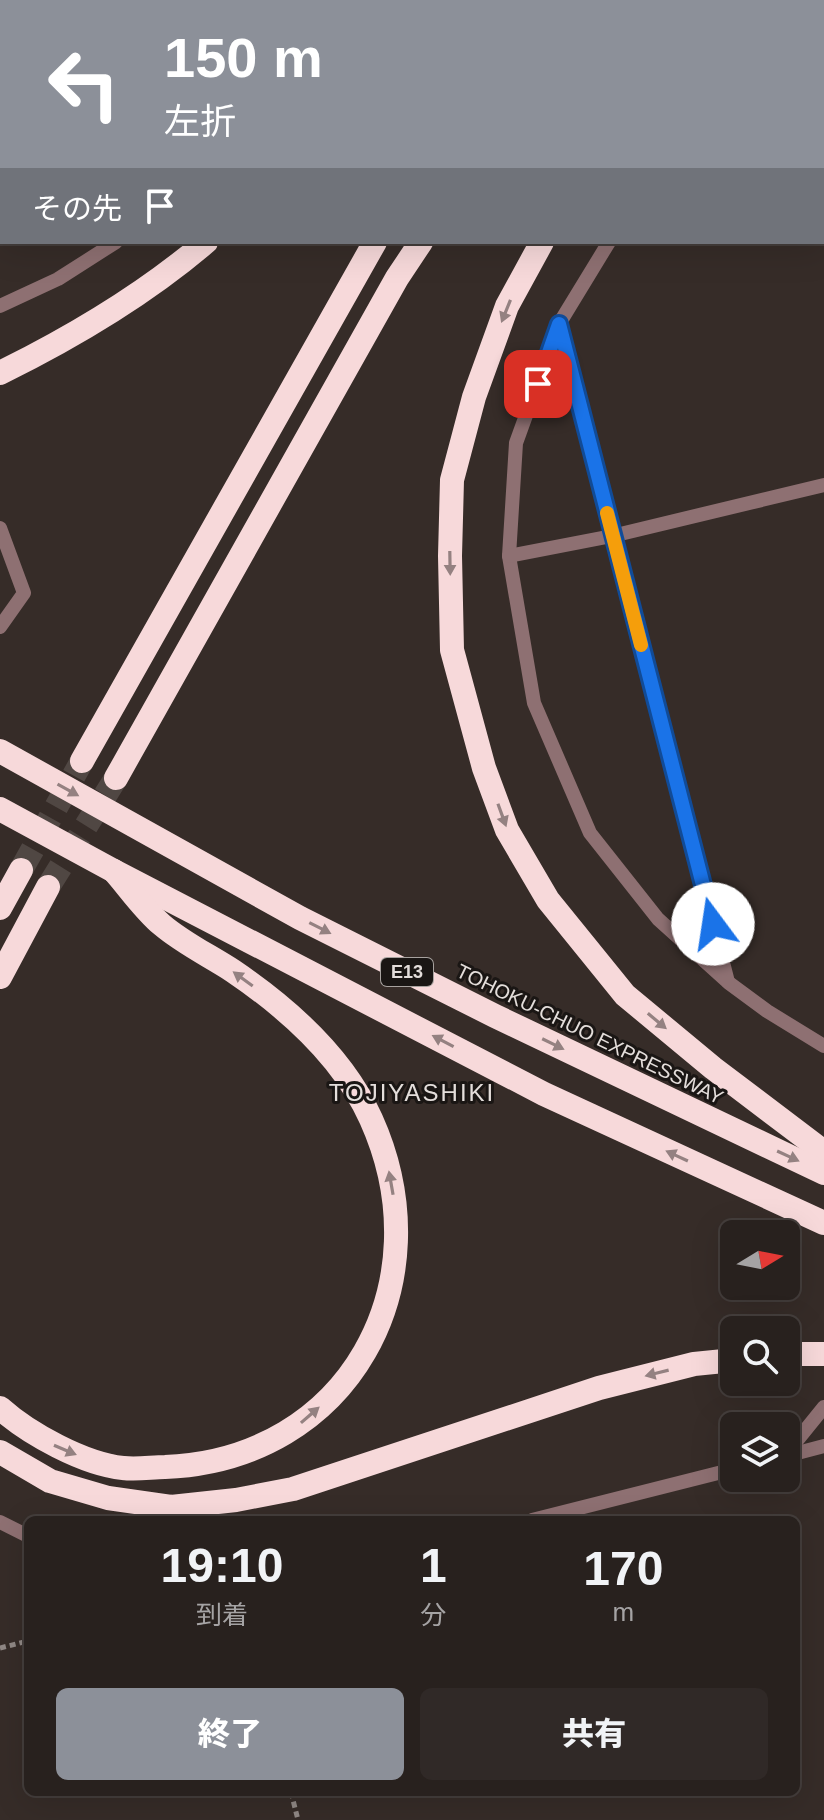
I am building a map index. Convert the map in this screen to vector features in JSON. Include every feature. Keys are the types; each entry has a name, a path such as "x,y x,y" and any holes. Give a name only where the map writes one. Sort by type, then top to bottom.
{"highway":[{"path":"0,373 60,343 100,318 203,244"},
{"path":"82,761 374,244"},
{"path":"116,778 397,278 420,244"},
{"path":"541,244 507,306 474,397 452,480 452,650 484,768 507,830 548,900 625,995 713,1068 824,1152"},
{"name":"TOHOKU-CHUO EXPRESSWAY","path":"0,751 300,918 495,1016 824,1173"},
{"name":"E13","path":"0,809 544,1094 824,1223"},
{"path":"0,908 21,870"},
{"path":"0,1408 16,1423 63,1450 122,1468 187,1466 250,1452 301,1423 343,1385 374,1337 392,1289 398,1225 390,1172 371,1119 339,1064 292,1016 236,973 162,925 114,871"},
{"path":"0,977 48,887"},
{"path":"800,1354 824,1354"},
{"path":"0,1452 50,1481 108,1498 171,1507 236,1500 293,1489 599,1388 694,1364 720,1361"}],"lane":[{"path":"0,306 58,279 113,244"},
{"path":"608,244 559,324 516,443 509,556 534,703 590,833 658,919 729,983 824,1046"},
{"path":"559,324 729,983"},
{"path":"509,556 612,536 824,485"},
{"path":"0,528 24,593 0,627"},
{"path":"800,1437 824,1407"},
{"path":"800,1452 824,1446"},
{"path":"548,1516 720,1473"},
{"path":"0,1522 24,1534"}],"path":[{"path":"0,1648 24,1642"},
{"path":"292,1796 298,1820"}],"tunnel":[{"path":"21,870 82,761"},
{"path":"48,887 116,778"}],"slow traffic":[{"path":"607,513 641,645"}],"district":[{"name":"TOJIYASHIKI","path":"412,1092"}],"route":[{"path":"538,384 559,324 713,924"}]}
